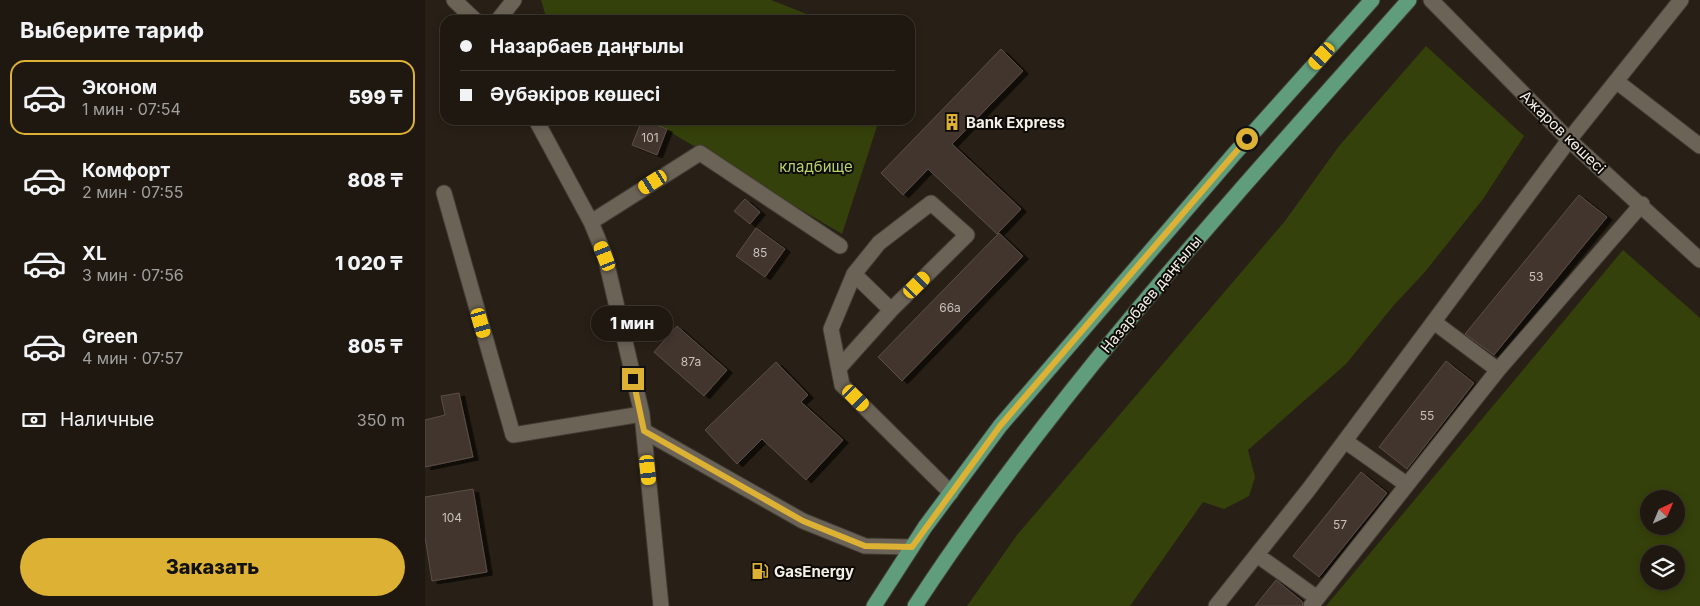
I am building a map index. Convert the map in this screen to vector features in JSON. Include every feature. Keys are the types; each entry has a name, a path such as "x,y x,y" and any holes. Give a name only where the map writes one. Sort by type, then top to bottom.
{"main road":[{"name":"Назарбаев даңғылы","path":"874,606 912,547 1000,426 1063,351 1372,0"},
{"name":"Назарбаев даңғылы","path":"915,606 953,548 1079,380 1180,259 1409,0"}],"street":[{"path":"454,0 470,15"},
{"path":"502,15 514,0"},
{"name":"Ажаров көшесі","path":"1431,0 1569,140 1700,260"},
{"path":"1216,606 1345,441 1569,140 1681,0"},
{"path":"1616,81 1700,146"},
{"path":"539,125 591,222 605,256 642,414 661,606"},
{"path":"591,222 700,153 840,246"},
{"path":"444,193 513,435 642,414"},
{"path":"839,368 891,310 967,235 931,203 879,243 854,274 831,329 842,384 951,493"},
{"path":"1257,555 1314,602 1498,370 1641,204"},
{"path":"854,274 891,310"},
{"path":"1434,322 1498,370"},
{"path":"644,431 803,521 865,546 912,547"},
{"path":"1345,441 1406,484"}],"green space":[{"path":"541,0 771,0 809,15 546,15"},
{"path":"1426,46 1524,136 1483,199 1424,273 1394,305 1346,364 1248,450 1255,477 1249,496 1224,509 1203,502 1130,606 967,606 1017,535 1285,221 1339,146"},
{"name":"кладбище","path":"658,125 877,125 842,234"},
{"path":"1623,250 1700,318 1700,606 1326,606"}],"building":[{"name":"Bank Express","path":"1001,49 1023,71 952,144 1021,209 997,234 928,169 903,195 881,173"},
{"path":"640,125 656,125 667,129 657,155 632,145"},
{"path":"1579,195 1607,217 1494,355 1465,334"},
{"path":"745,199 760,212 750,224 734,211"},
{"path":"756,228 785,249 765,277 736,256"},
{"path":"999,233 1023,256 902,381 878,357"},
{"path":"677,326 727,370 704,396 654,352"},
{"path":"1446,361 1474,383 1407,469 1379,447"},
{"path":"776,362 808,395 801,402 843,440 806,480 762,439 737,464 705,430"},
{"path":"459,393 473,457 425,467 425,420 445,415 441,396"},
{"path":"1361,472 1387,493 1319,577 1293,556"},
{"path":"473,489 487,572 432,581 425,537 425,497"},
{"path":"1276,580 1303,602 1302,606 1255,606"}],"place":[{"name":"Bank Express","path":"952,122"},
{"name":"GasEnergy","path":"760,571"}],"route":[{"path":"633,379 642,414 644,431 803,521 865,546 912,547 1000,426 1247,139"}]}
